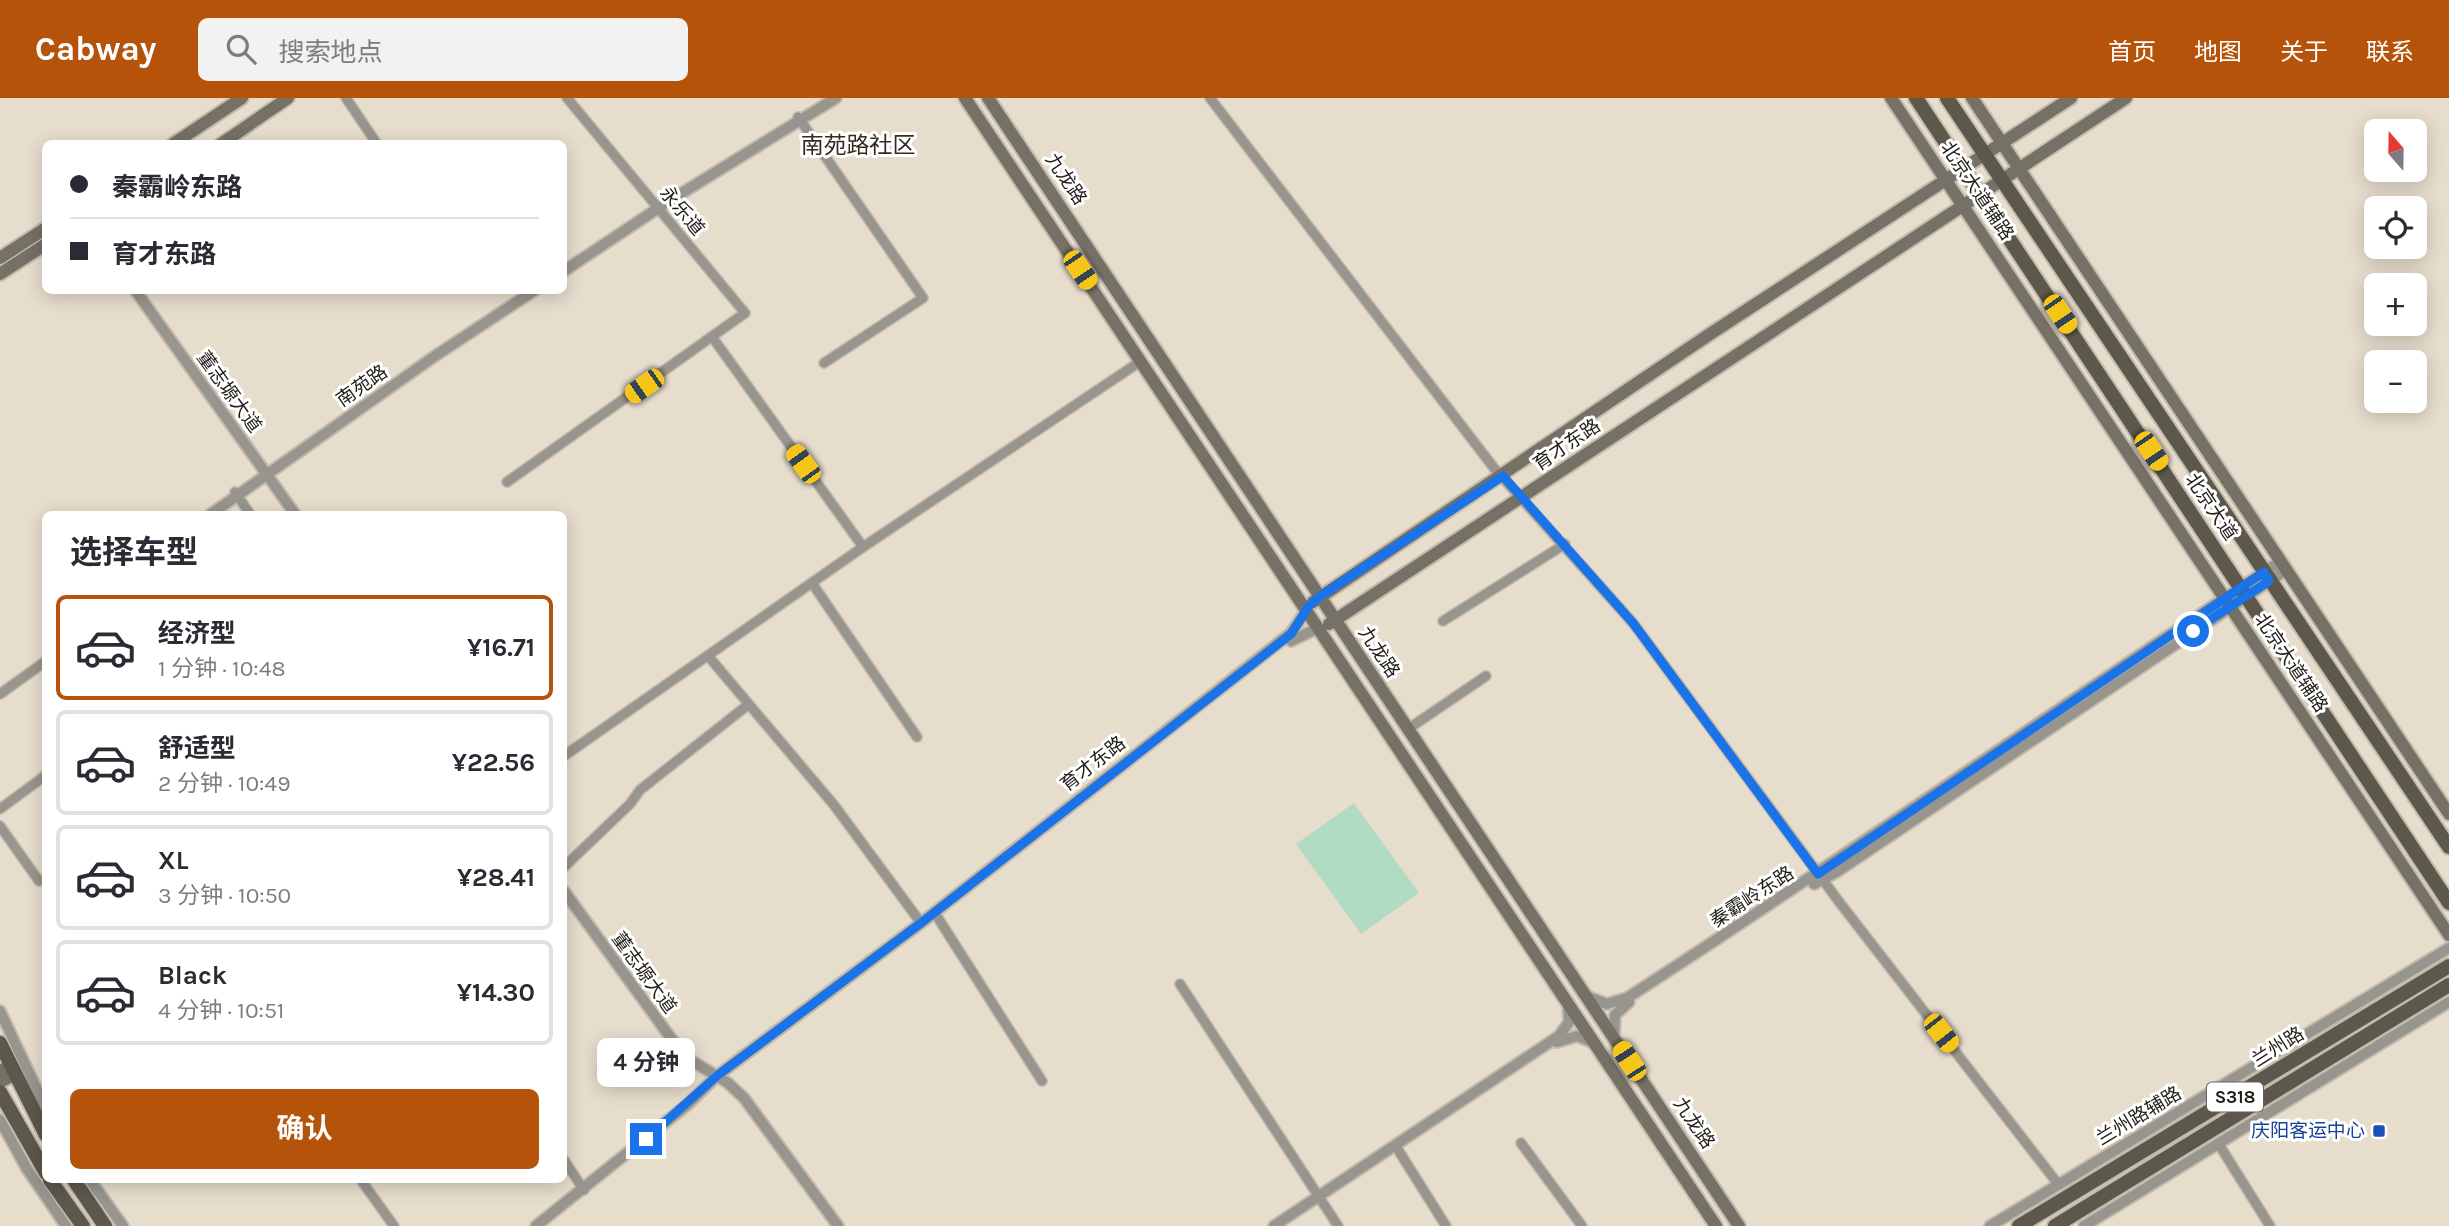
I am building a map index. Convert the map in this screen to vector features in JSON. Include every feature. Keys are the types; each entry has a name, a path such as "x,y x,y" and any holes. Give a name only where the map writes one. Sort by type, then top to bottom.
{"main road":[{"path":"179,140 242,98"},
{"path":"227,140 288,98"},
{"name":"九龙路","path":"965,98 1716,1226"},
{"name":"九龙路","path":"988,98 1739,1226"},
{"name":"北京大道辅路","path":"1891,98 2449,935"},
{"name":"北京大道","path":"1916,98 2245,591 2449,903"},
{"name":"北京大道","path":"1947,98 2449,847"},
{"path":"1972,98 2449,814"},
{"name":"育才东路","path":"1306,611 1319,597 1945,179 2071,98"},
{"name":"育才东路","path":"1318,628 1335,621 2126,98"},
{"path":"0,258 42,231"},
{"path":"0,274 42,247"},
{"name":"兰州路","path":"2019,1226 2449,966"},
{"name":"兰州路","path":"2055,1226 2449,985"},
{"path":"0,1043 8,1070 42,1128"},
{"path":"0,1082 8,1070"},
{"path":"0,1092 42,1165"},
{"path":"52,1183 83,1226"},
{"path":"76,1183 105,1226"}],"street":[{"path":"346,98 374,140"},
{"name":"永乐道","path":"567,98 745,313 713,338"},
{"path":"799,119 828,98"},
{"path":"567,267 656,207 836,98"},
{"path":"1210,98 1503,476 1633,623 1820,877 2059,1184"},
{"path":"799,119 923,298 824,363"},
{"name":"董志塬大道","path":"131,294 293,511"},
{"name":"董志塬大道","path":"138,294 286,511"},
{"name":"南苑路","path":"212,511 521,294"},
{"name":"南苑路","path":"263,474 529,294"},
{"path":"507,482 713,338 863,547"},
{"path":"567,754 863,547 1141,362"},
{"path":"236,494 248,511"},
{"path":"1443,621 1565,544"},
{"name":"秦霸岭东路","path":"1614,1038 1613,1021 1621,1008 2284,566"},
{"path":"812,583 917,737"},
{"name":"育才东路","path":"536,1226 584,1190 717,1080 1291,634 1306,611"},
{"name":"育才东路","path":"546,1226 691,1110 717,1080 938,918 1294,638 1318,628"},
{"path":"709,657 834,805 921,923"},
{"path":"0,694 42,664"},
{"path":"1408,729 1486,676"},
{"path":"567,864 630,804 640,790 749,704"},
{"path":"0,809 42,778"},
{"path":"0,826 39,881"},
{"name":"秦霸岭东路","path":"1585,995 1607,1004 1627,998 1820,877"},
{"name":"董志塬大道","path":"567,895 684,1056 744,1098 838,1226"},
{"name":"董志塬大道","path":"567,905 680,1059 717,1080 740,1101 831,1226"},
{"path":"938,918 1042,1081"},
{"name":"兰州路辅路","path":"1990,1226 2449,948"},
{"path":"1180,984 1338,1226"},
{"path":"2084,1226 2449,1002"},
{"path":"1281,1226 1559,1036 1569,1022 1568,1004"},
{"path":"0,1011 42,1100"},
{"path":"1396,1146 1562,1040 1577,1036 1596,1045"},
{"path":"0,1120 27,1169 66,1226"},
{"path":"1521,1143 1582,1226"},
{"path":"2218,1143 2270,1226"},
{"path":"1396,1146 1446,1226"},
{"path":"567,1164 584,1190"},
{"path":"92,1183 123,1226"},
{"path":"363,1183 394,1226"},
{"path":"1273,1226 1320,1198"}],"green space":[{"path":"1354,803 1419,893 1361,934 1296,844"}],"place":[{"name":"庆阳客运中心","path":"2379,1131"}],"district":[{"name":"南苑路社区","path":"858,145"}],"route":[{"path":"646,1139 718,1075 921,923 1291,634 1301,623 1309,606 1319,597 1503,476 1633,623 1818,874 2264,572 2269,581 2193,631"}]}
